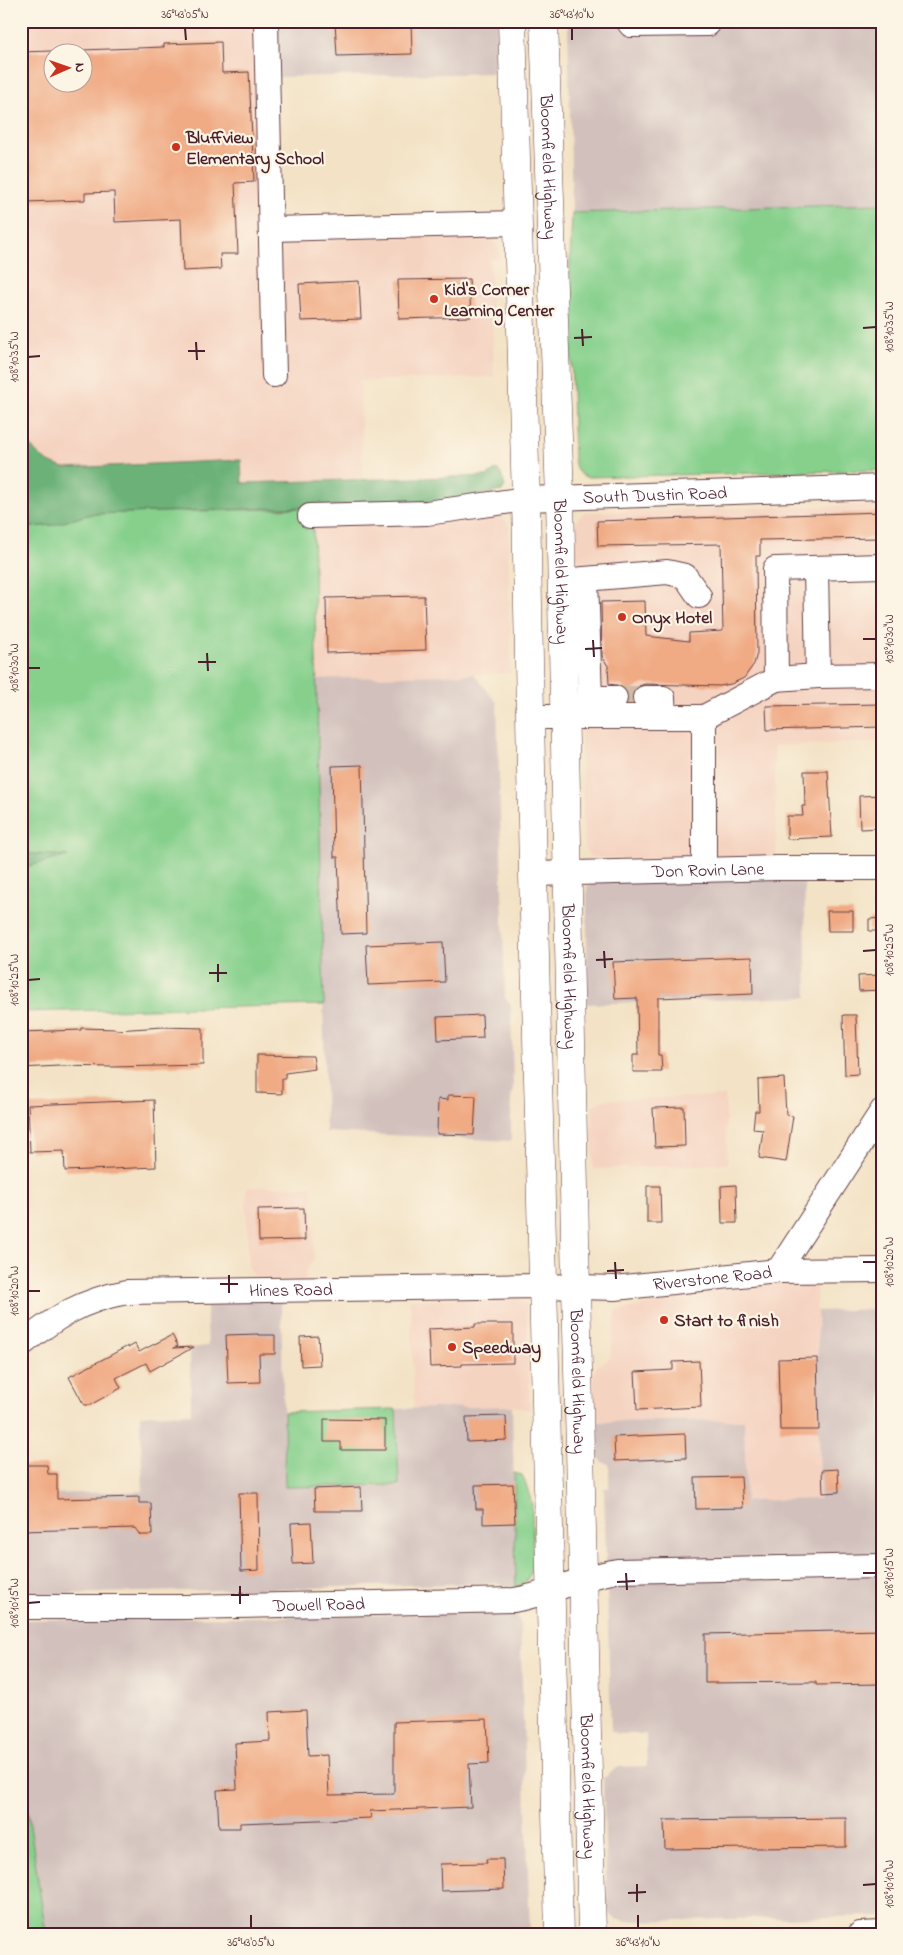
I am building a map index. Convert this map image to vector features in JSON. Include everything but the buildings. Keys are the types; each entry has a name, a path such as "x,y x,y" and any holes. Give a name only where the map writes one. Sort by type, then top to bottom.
{"highway":[{"name":"Bloomfield Highway","path":"512,21 526,498 533,874 559,1934"},
{"name":"Bloomfield Highway","path":"544,21 560,498 573,580 563,717 582,1579 592,1934"}],"street":[{"path":"266,21 274,375"},
{"path":"628,21 631,25 708,24"},
{"path":"271,229 518,223"},
{"name":"South Dustin Road","path":"310,516 428,513 526,498 882,488"},
{"path":"776,679 775,569 882,566"},
{"path":"816,568 818,676"},
{"path":"590,707 573,580 667,572 685,576 699,596"},
{"path":"590,707 664,717 704,718 776,679 882,675"},
{"path":"530,717 563,717 615,698"},
{"path":"645,698 664,698 664,717"},
{"path":"704,718 704,870"},
{"name":"Don Rovin Lane","path":"533,874 777,868 882,868"},
{"path":"778,1271 882,1111"},
{"name":"Riverstone Road","path":"544,1286 615,1288 778,1271 882,1270"},
{"name":"Hines Road","path":"21,1345 42,1327 71,1309 93,1300 127,1292 544,1286"},
{"path":"582,1579 617,1571 802,1566 882,1566"},
{"name":"Dowell Road","path":"21,1607 197,1607 514,1600 552,1591 582,1579"},
{"path":"860,1934 882,1933"}],"shaded area":[{"path":"21,21 259,21 267,384 283,383 279,241 482,236 491,239 499,249 501,259 490,259 494,377 360,381 363,478 242,483 241,460 65,468 43,459 33,449 21,425"},
{"path":"274,21 498,21 499,73 275,77"},
{"path":"568,21 882,21 882,204 572,213"},
{"path":"882,505 882,742 774,746 777,858 599,858 590,856 584,845 579,684 581,565 577,556 575,525 579,517 586,512"},
{"path":"496,515 505,520 510,528 508,551 511,673 316,679 313,526"},
{"path":"474,674 497,703 505,998 511,1005 513,1089 511,1098 511,1141 326,1132 316,679"},
{"path":"804,877 807,997 587,1004 587,886 599,882"},
{"path":"725,1096 728,1164 593,1169 592,1106 603,1100"},
{"path":"312,1186 314,1259 305,1273 306,1281 255,1281 248,1264 246,1187"},
{"path":"776,1281 816,1281 820,1499 746,1501 744,1420 594,1422 594,1373 597,1366 610,1358 616,1312 691,1294"},
{"path":"516,1298 526,1304 530,1410 515,1406 414,1409 411,1307 408,1299"},
{"path":"206,1300 281,1300 285,1487 399,1485 396,1409 512,1406 516,1588 491,1583 21,1595 21,1495 143,1491 140,1415 191,1413 190,1348 208,1346"},
{"path":"882,1309 882,1916 625,1921 616,1919 609,1914 607,1904 603,1777 606,1777 610,1772 619,1767 647,1766 646,1734 619,1734 611,1731 604,1488 609,1488 609,1464 602,1462 596,1452 594,1422 744,1420 746,1501 820,1499 817,1311"},
{"path":"516,1613 520,1622 530,1934 46,1934 21,1771 21,1620"}],"green space":[{"path":"882,204 882,470 586,477 579,472 574,458 569,285 572,213"},
{"path":"21,425 28,441 42,458 65,468 241,460 242,483 487,476 497,469 505,486 502,491 434,503 91,514 53,525 21,528"},
{"path":"309,508 313,526 324,1005 21,1012 21,868 66,856 21,853 21,528 53,525 91,514"},
{"path":"21,853 68,856 21,868"},
{"path":"396,1409 399,1485 285,1487 284,1412"},
{"path":"514,1473 522,1475 532,1504 533,1569 527,1580 516,1588"},
{"path":"21,1771 25,1793 46,1934 21,1934"}],"tunnel":[{"path":"615,698 645,698"}],"place":[{"name":"Bluffview Elementary School","path":"176,147"},
{"name":"Kid's Corner Learning Center","path":"434,299"},
{"name":"Onyx Hotel","path":"622,617"},
{"name":"Start to finish","path":"664,1320"},
{"name":"Speedway","path":"452,1347"}]}
